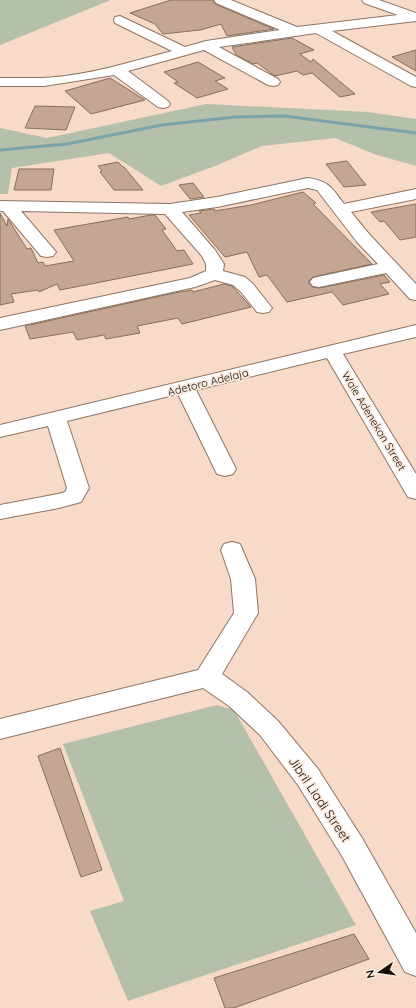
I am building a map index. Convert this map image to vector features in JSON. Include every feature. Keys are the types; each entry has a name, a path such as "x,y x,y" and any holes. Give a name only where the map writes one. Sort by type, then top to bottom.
{"street":[{"path":"220,0 296,31"},
{"path":"368,0 416,17"},
{"path":"0,82 44,82 117,70 206,45 296,31 416,17"},
{"path":"120,20 183,51"},
{"path":"319,29 416,83"},
{"path":"206,45 273,82"},
{"path":"117,70 163,104"},
{"path":"4,206 170,209 218,202 308,183 316,184 323,187 342,209 363,238 416,295"},
{"path":"342,209 416,194"},
{"path":"4,206 47,252"},
{"path":"170,209 209,254 215,264 214,274"},
{"path":"319,282 390,267"},
{"path":"0,324 195,282 214,274 240,281 263,308"},
{"name":"Adetoro Adelaja","path":"0,431 185,388 416,331"},
{"name":"Wale Adenekan Street","path":"332,351 416,492"},
{"path":"185,388 196,407 225,469"},
{"path":"0,512 73,497 78,488 56,419"},
{"path":"0,729 207,677 246,613 243,580 232,550"},
{"name":"Jibril Liadi Street","path":"207,677 238,699 269,728 308,777 352,847 416,962"}],"green space":[{"path":"0,0 111,0 0,45"},
{"path":"206,104 368,112 416,119 416,166 374,154 335,138 262,146 215,166 161,186 109,153 12,168 8,194 0,194 0,128 47,138"},
{"path":"217,705 234,710 356,925 128,1001 90,911 124,901 63,744"}],"building":[{"path":"171,0 213,0 215,4 274,29 227,36 221,24 200,30 163,34 155,24 130,13"},
{"path":"292,38 314,50 300,54 311,62 313,59 355,94 340,97 312,73 303,75 297,71 275,76 257,63 253,64 236,55 232,47"},
{"path":"416,50 416,71 392,57"},
{"path":"198,62 225,78 215,81 228,89 197,98 174,83 178,82 164,72"},
{"path":"110,78 145,100 91,114 65,91"},
{"path":"35,106 75,107 66,130 25,128"},
{"path":"347,161 366,185 344,187 326,164"},
{"path":"118,162 143,190 114,190 100,172 102,171 98,166"},
{"path":"19,169 54,169 51,190 14,190"},
{"path":"193,183 204,197 190,199 179,185"},
{"path":"303,192 316,203 313,204 372,264 313,277 308,282 312,287 319,288 384,275 390,282 380,284 389,294 343,305 332,292 287,302 267,275 259,277 247,252 225,257 189,215 201,213 199,211 214,209 215,211 251,205"},
{"path":"416,204 416,237 400,240 384,221 380,222 371,212"},
{"path":"0,213 7,226 8,219 27,249 31,248 38,263 43,262 45,266 74,261 54,230 128,217 129,219 151,215 155,215 166,229 162,230 177,251 184,250 193,264 60,290 57,284 39,292 38,290 11,294 14,302 0,305"},
{"path":"224,284 232,286 251,307 182,324 178,318 137,326 140,333 106,339 104,335 77,340 73,332 30,339 25,326 174,293 192,290 193,292"},
{"path":"60,748 102,870 81,877 38,756"},
{"path":"354,934 369,959 234,1008 225,1008 214,978"}],"waterway":[{"path":"0,150 67,144 162,125 235,117 284,116 416,133"}]}
